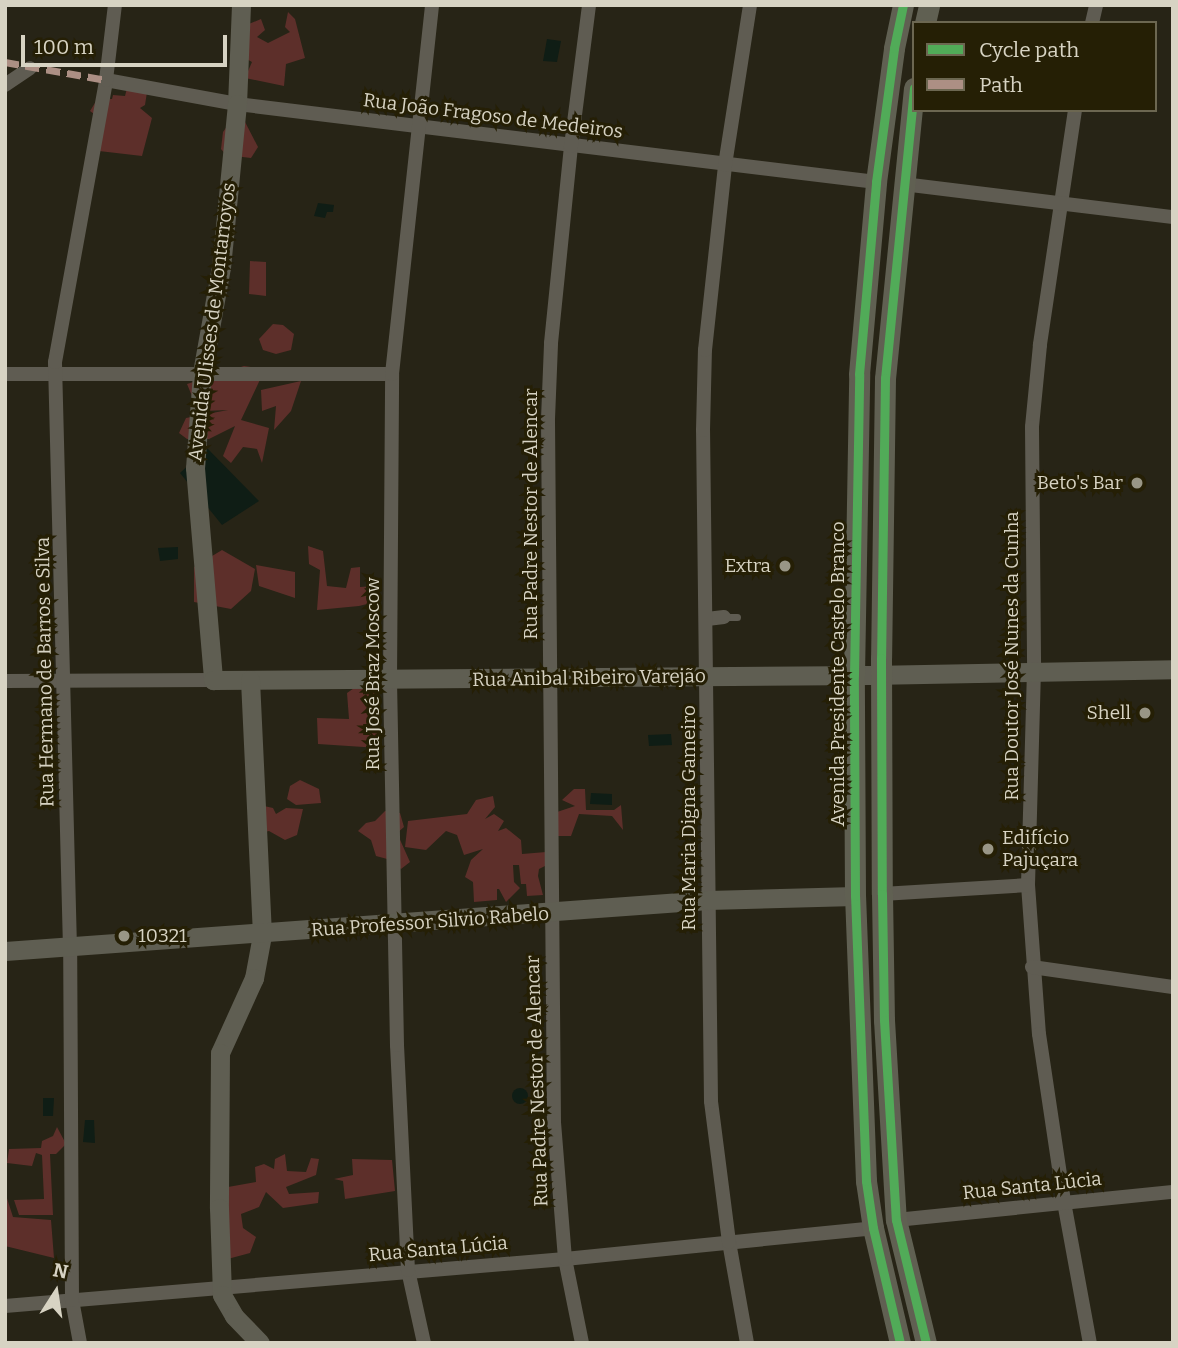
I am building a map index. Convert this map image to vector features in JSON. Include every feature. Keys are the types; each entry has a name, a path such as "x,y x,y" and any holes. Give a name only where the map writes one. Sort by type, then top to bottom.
{"main road":[{"name":"Avenida Presidente Castelo Branco","path":"900,1343 873,1228 864,1149 855,896 854,676 859,374 876,182 894,48 903,5"},
{"path":"912,105 885,377 881,675 882,894 884,1020 896,1220 926,1343"}],"street":[{"name":"Rua Hermano de Barros e Silva","path":"80,1343 72,1300 70,948 55,374 57,337 106,80 115,5"},
{"name":"Avenida Ulisses de Montarroyos","path":"213,680 195,468 202,373 220,267 237,104 241,5"},
{"name":"Rua José Braz Moscow","path":"424,1343 408,1270 397,1045 390,680 393,374 416,126 432,5"},
{"name":"Rua Padre Nestor de Alencar","path":"582,1343 565,1259 554,1123 548,419 551,343 571,146 589,5"},
{"name":"Rua Maria Digna Gameiro","path":"747,1343 729,1242 710,1101 703,430 705,350 725,165 750,5"},
{"path":"5,85 30,68"},
{"name":"Rua João Fragoso de Medeiros","path":"106,80 237,104 876,182"},
{"name":"Rua Doutor José Nunes da Cunha","path":"1075,112 1032,427 1034,670 1028,886 1032,967 1042,1059 1063,1202 1090,1343"},
{"path":"903,184 1173,217"},
{"path":"5,374 393,374"},
{"path":"707,618 731,617"},
{"name":"Rua Anibal Ribeiro Varejão","path":"5,681 854,676 1173,669"},
{"path":"250,680 262,935 254,978 226,1038 218,1067 220,1288 234,1316 260,1343"},
{"path":"882,894 1028,886"},
{"name":"Rua Professor Silvio Rabelo","path":"5,951 262,935 708,900 855,896"},
{"path":"1032,967 1173,987"},
{"name":"Rua Santa Lúcia","path":"896,1220 1173,1192"},
{"name":"Rua Santa Lúcia","path":"5,1306 408,1270 565,1259 873,1228"}],"shaded area":[{"path":"288,12 295,19 305,58 286,64 284,86 245,78 252,62 243,57 244,26 261,19 265,30 257,37 268,43 290,32 285,27"},
{"path":"547,39 561,41 557,62 543,61"},
{"path":"127,88 147,92 145,105 140,108 152,118 142,156 99,151 102,120 90,111 98,98 125,96"},
{"path":"243,118 258,147 251,158 226,155 221,149 223,132 228,125"},
{"path":"318,203 334,205 333,212 327,212 325,218 314,216"},
{"path":"250,261 266,262 266,296 249,294"},
{"path":"273,324 283,325 294,334 291,350 276,354 263,350 259,339"},
{"path":"244,366 265,369 241,420 269,428 262,463 257,449 243,447 231,463 223,456 235,426 209,439 187,439 179,433 186,418 228,410 203,411 194,401 187,384"},
{"path":"301,381 291,411 274,430 276,406 262,411 261,390"},
{"path":"207,448 259,501 222,525 180,473"},
{"path":"308,546 323,551 327,586 346,588 351,568 360,567 360,587 376,586 380,594 379,601 317,610 320,570 309,564"},
{"path":"178,547 178,559 160,561 158,548"},
{"path":"222,550 255,569 251,591 231,609 194,602 194,567"},
{"path":"256,565 295,572 295,598 259,586"},
{"path":"379,685 379,748 318,744 317,718 349,719 347,693 357,686"},
{"path":"671,734 672,745 649,746 648,735"},
{"path":"300,780 319,789 321,803 296,805 287,799 290,786"},
{"path":"574,789 585,789 586,810 614,810 621,805 623,830 612,816 579,814 571,836 557,836 557,812 575,806 562,800"},
{"path":"591,793 612,794 612,805 590,804"},
{"path":"493,796 495,807 485,819 494,814 504,821 498,831 506,828 521,840 522,854 546,852 547,865 539,869 538,876 543,895 527,896 526,884 521,884 519,865 513,865 514,882 520,888 506,902 497,889 497,900 474,902 473,882 465,877 471,860 483,849 464,855 457,835 446,831 426,850 405,847 408,821 467,814 476,800"},
{"path":"264,806 273,808 276,814 286,808 303,809 297,835 285,840 269,831 250,835"},
{"path":"385,811 400,813 404,827 397,833 410,862 401,869 391,860 376,856 371,840 358,831"},
{"path":"520,1088 526,1090 526,1102 520,1104 514,1102 512,1096 514,1090"},
{"path":"43,1098 54,1098 53,1116 43,1116"},
{"path":"85,1120 94,1120 95,1143 83,1142"},
{"path":"57,1127 66,1144 56,1154 50,1154 53,1215 19,1215 14,1200 44,1199 42,1155 36,1153 32,1166 7,1163 9,1149 41,1148 42,1141 53,1136"},
{"path":"285,1154 287,1171 306,1172 311,1158 319,1159 316,1175 286,1187 289,1194 319,1192 318,1203 283,1208 266,1192 259,1207 241,1214 243,1228 256,1237 250,1253 224,1260 228,1187 256,1182 255,1167 264,1164 274,1169 275,1159"},
{"path":"352,1159 392,1160 395,1191 345,1199 343,1181 334,1179 353,1175"},
{"path":"5,1192 13,1217 51,1220 54,1258 5,1246"}],"marked path":[{"path":"5,62 106,80"}],"cycle path":[{"path":"900,1343 873,1228 866,1181 855,896 854,675 859,374 876,182 894,48 903,5"},
{"path":"912,108 885,378 881,658 882,894 884,1020 896,1220 926,1343"}],"place":[{"name":"Beto's Bar","path":"1137,483"},
{"name":"Extra","path":"785,566"},
{"name":"Shell","path":"1145,713"},
{"name":"Edifício Pajuçara","path":"988,849"},
{"name":"10321","path":"124,936"}]}
